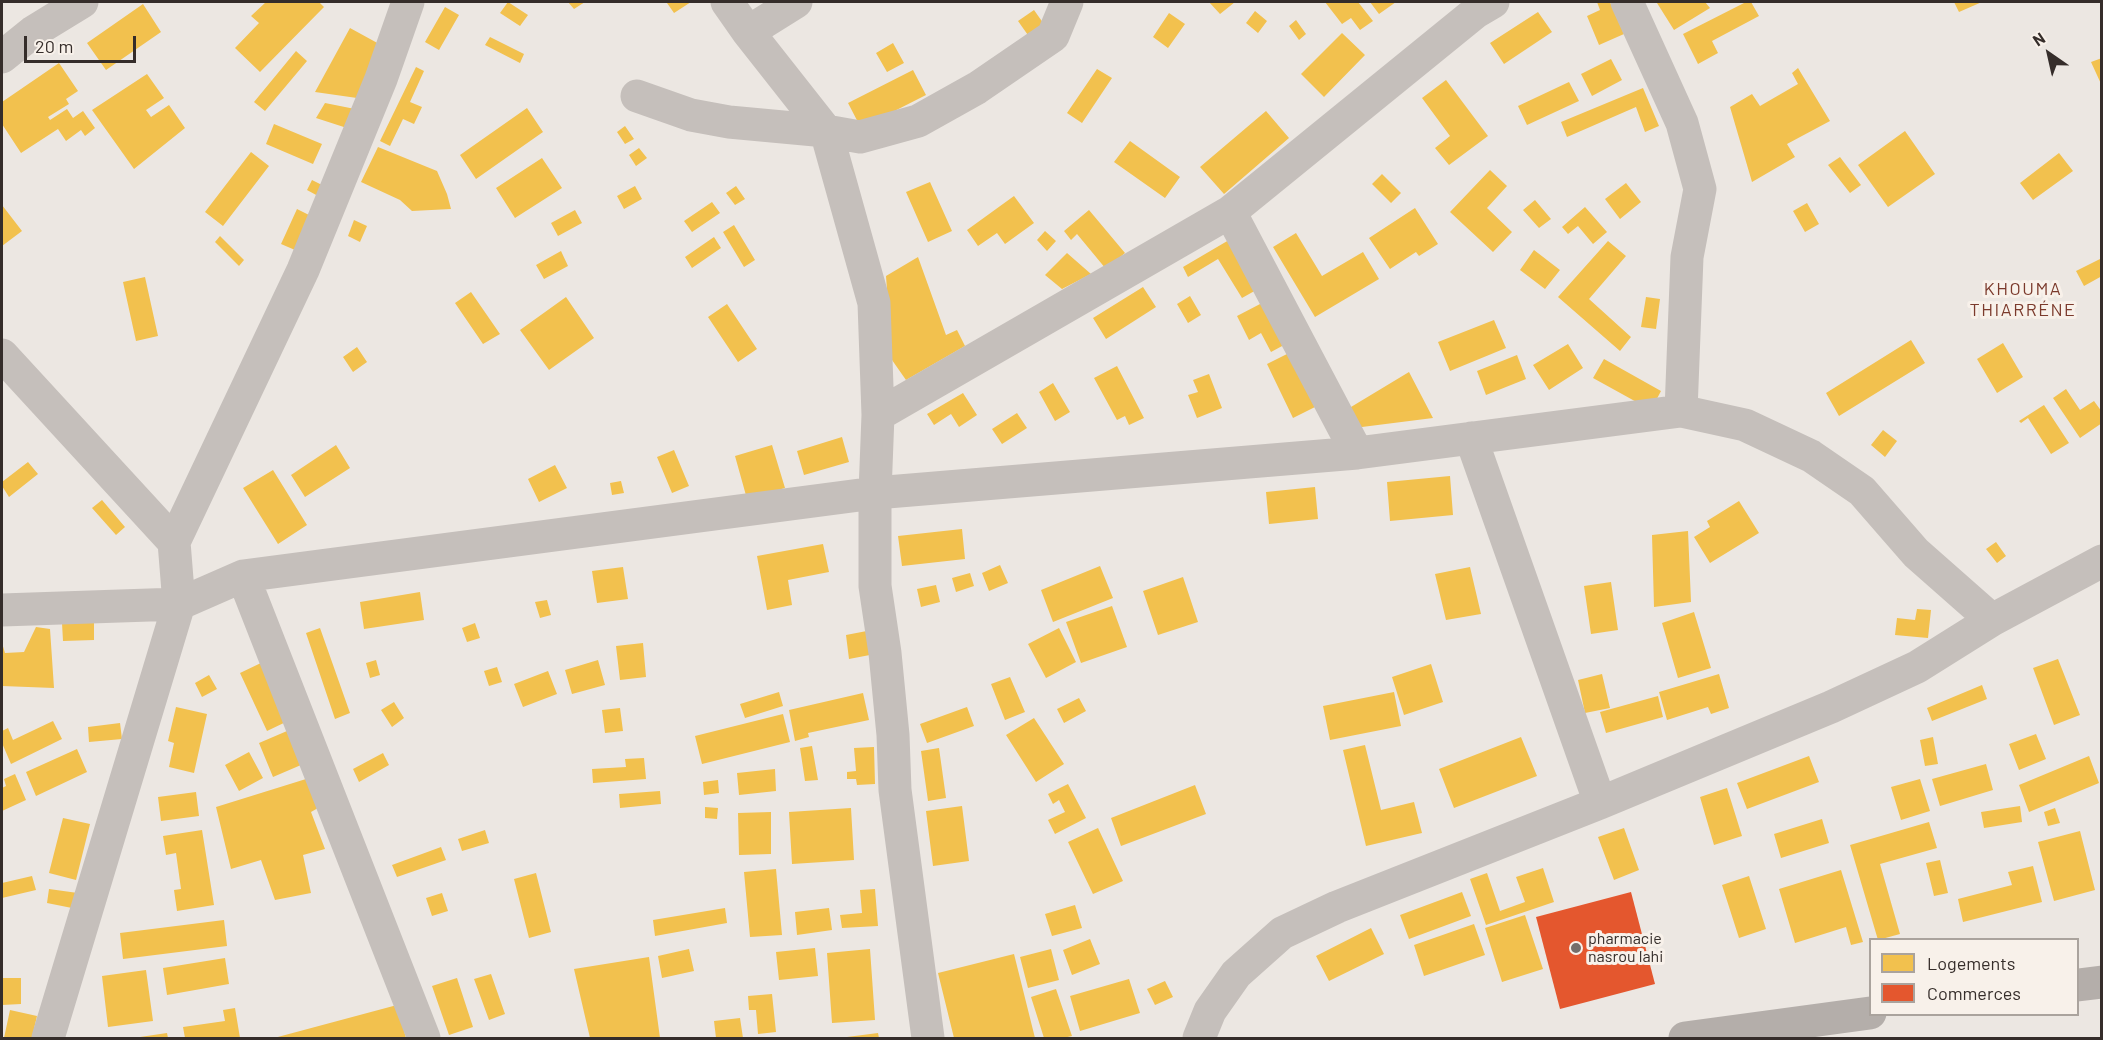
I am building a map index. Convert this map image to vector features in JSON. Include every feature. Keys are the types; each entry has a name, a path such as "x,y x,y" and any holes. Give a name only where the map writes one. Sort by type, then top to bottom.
{"main road":[{"path":"2079,985 2102,982"},
{"path":"1685,1038 1869,1013"}],"street":[{"path":"2,57 33,32 82,2"},
{"path":"48,1038 179,604 174,542 303,270 381,79 408,2"},
{"path":"727,2 826,131 874,303 878,415 874,494 875,586 892,723 894,790 928,1038"},
{"path":"748,32 796,2"},
{"path":"637,96 691,115 729,122 826,131 860,137 918,121 977,88 1053,36 1067,2"},
{"path":"1627,2 1682,123 1700,189 1687,257 1681,411"},
{"path":"878,415 1230,212 1478,5"},
{"path":"1230,212 1357,453"},
{"path":"2,355 174,542"},
{"path":"2,610 179,604 243,576 874,494 1357,453 1681,411 1745,425 1811,456 1862,491 1916,553 1992,620"},
{"path":"1471,438 1600,803"},
{"path":"1199,1038 1210,1011 1236,974 1282,933 1337,907 1600,803 1831,707 1917,667 1992,620 2100,568"},
{"path":"243,576 424,1038"}],"building: Logements":[{"path":"266,2 319,2 324,7 260,72 235,48 259,23 251,16"},
{"path":"508,2 528,15 520,26 500,13"},
{"path":"568,2 585,2 574,9"},
{"path":"668,2 691,2 674,13"},
{"path":"1209,2 1235,2 1220,14"},
{"path":"1325,2 1358,2 1373,21 1360,30 1351,18 1342,24"},
{"path":"1370,2 1396,2 1379,14"},
{"path":"1597,2 1610,2 1624,34 1599,45 1587,16 1600,10"},
{"path":"1705,2 1710,8 1674,30 1657,3"},
{"path":"1746,2 1751,2 1759,16 1712,41 1718,53 1698,64 1683,34"},
{"path":"1954,2 1982,2 1959,12"},
{"path":"143,4 161,32 106,70 87,43"},
{"path":"445,7 459,15 439,50 425,42"},
{"path":"1034,10 1046,27 1030,38 1018,21"},
{"path":"1255,11 1267,21 1258,33 1246,23"},
{"path":"1538,12 1552,32 1504,64 1490,43"},
{"path":"1169,13 1185,24 1168,48 1153,37"},
{"path":"1296,20 1306,34 1299,40 1289,26"},
{"path":"350,28 381,45 357,98 315,92"},
{"path":"1342,33 1365,55 1324,97 1301,74"},
{"path":"490,37 524,54 520,63 485,45"},
{"path":"893,43 904,63 887,72 876,53"},
{"path":"296,51 307,61 265,111 254,102"},
{"path":"2102,58 2102,86 2091,62"},
{"path":"1611,59 1622,80 1592,96 1581,74"},
{"path":"59,63 78,91 66,99 69,104 48,117 50,120 67,109 73,118 83,111 95,128 85,136 81,130 66,141 58,129 21,153 2,124 2,102"},
{"path":"416,67 424,71 410,102 422,107 414,124 403,119 390,146 380,141"},
{"path":"1798,68 1830,121 1787,144 1795,157 1752,182 1730,107 1752,94 1760,106 1798,84 1792,73"},
{"path":"1097,69 1112,78 1082,123 1067,113"},
{"path":"913,70 926,95 861,128 848,103"},
{"path":"147,74 164,98 146,110 151,117 169,105 185,128 134,169 92,110"},
{"path":"1446,80 1488,136 1449,165 1435,148 1450,136 1422,98"},
{"path":"1569,82 1579,101 1527,125 1518,106"},
{"path":"1643,88 1659,126 1645,132 1636,107 1567,137 1561,122"},
{"path":"325,103 355,109 350,129 316,118"},
{"path":"527,108 543,132 476,179 460,155"},
{"path":"1266,111 1289,138 1224,194 1200,167"},
{"path":"274,124 322,144 313,164 266,144"},
{"path":"625,126 634,139 625,144 617,132"},
{"path":"1905,131 1935,174 1888,207 1858,165"},
{"path":"1130,141 1180,177 1165,198 1114,162"},
{"path":"378,147 437,171 451,209 412,211 400,200 361,182"},
{"path":"639,148 647,158 636,166 629,155"},
{"path":"251,152 269,166 223,226 205,212"},
{"path":"2059,153 2073,171 2033,200 2020,183"},
{"path":"1840,157 1861,185 1850,193 1828,165"},
{"path":"542,158 562,188 515,218 496,188"},
{"path":"1490,170 1507,186 1487,208 1512,232 1493,252 1450,212"},
{"path":"1382,174 1401,193 1391,203 1372,184"},
{"path":"312,180 324,186 318,196 307,190"},
{"path":"930,182 952,231 928,242 906,192"},
{"path":"1626,183 1641,202 1620,219 1605,199"},
{"path":"635,186 642,199 624,209 617,196"},
{"path":"736,186 745,199 735,205 726,193"},
{"path":"1014,196 1034,223 1005,244 997,233 978,246 967,230"},
{"path":"1535,200 1551,219 1539,228 1523,210"},
{"path":"712,202 720,213 692,232 684,221"},
{"path":"1807,203 1819,224 1805,232 1793,211"},
{"path":"2,205 22,231 2,246"},
{"path":"1585,207 1607,232 1593,244 1578,226 1568,234 1562,227"},
{"path":"1415,208 1438,244 1419,256 1416,252 1390,269 1369,238"},
{"path":"297,209 311,216 295,250 281,244"},
{"path":"575,210 582,223 558,236 551,223"},
{"path":"1089,210 1125,253 1106,269 1077,234 1071,240 1064,231"},
{"path":"354,220 367,226 360,242 348,236"},
{"path":"734,225 755,260 744,267 723,232"},
{"path":"1045,231 1056,241 1047,251 1037,240"},
{"path":"1296,233 1322,276 1363,252 1379,279 1315,317 1273,247"},
{"path":"220,236 244,260 239,266 215,242"},
{"path":"714,237 721,248 692,268 685,257"},
{"path":"1229,240 1258,289 1242,298 1218,259 1188,277 1183,267"},
{"path":"1608,241 1626,256 1589,299 1631,337 1620,351 1558,297"},
{"path":"1534,250 1560,270 1545,289 1520,270"},
{"path":"561,251 568,266 544,279 536,265"},
{"path":"1067,253 1091,274 1062,289 1045,275"},
{"path":"918,257 946,335 957,330 965,346 906,380 892,360 886,276"},
{"path":"2102,258 2102,276 2084,286 2076,271"},
{"path":"145,277 158,336 136,341 123,282"},
{"path":"1143,287 1156,307 1106,339 1093,318"},
{"path":"471,292 500,334 483,344 455,303"},
{"path":"1190,296 1201,315 1188,323 1177,304"},
{"path":"566,297 594,338 549,370 520,330"},
{"path":"1646,297 1660,299 1656,329 1641,327"},
{"path":"1262,303 1284,345 1271,352 1261,333 1249,340 1237,316"},
{"path":"727,304 757,349 738,362 708,317"},
{"path":"1494,320 1506,348 1450,371 1438,342"},
{"path":"1911,340 1925,363 1839,416 1826,393"},
{"path":"2003,343 2023,377 1997,393 1977,359"},
{"path":"1568,344 1583,368 1549,390 1533,365"},
{"path":"357,347 367,362 353,372 343,357"},
{"path":"1289,353 1315,407 1293,418 1267,364"},
{"path":"1517,355 1526,379 1486,395 1477,371"},
{"path":"1604,359 1661,391 1651,410 1593,378"},
{"path":"1117,366 1144,418 1129,425 1125,416 1117,420 1094,378"},
{"path":"1409,372 1433,418 1354,428 1346,410"},
{"path":"1209,374 1222,408 1197,418 1188,395 1198,392 1193,380"},
{"path":"1053,383 1070,412 1055,421 1039,392"},
{"path":"2066,389 2080,410 2094,401 2102,412 2102,423 2080,438 2053,398"},
{"path":"963,393 977,415 959,427 951,414 934,425 927,414"},
{"path":"2044,405 2069,443 2051,454 2028,418 2021,423 2019,421"},
{"path":"1017,413 1027,428 1002,444 992,429"},
{"path":"1883,430 1897,441 1885,457 1871,445"},
{"path":"842,437 849,462 804,475 797,451"},
{"path":"336,445 350,468 305,497 291,475"},
{"path":"772,445 785,488 747,499 735,456"},
{"path":"674,450 689,486 672,493 657,457"},
{"path":"28,462 38,474 9,497 2,482"},
{"path":"555,465 567,488 539,502 528,479"},
{"path":"273,470 307,525 278,544 243,488"},
{"path":"1450,476 1453,515 1390,521 1387,482"},
{"path":"621,481 624,493 612,495 610,483"},
{"path":"1315,487 1318,519 1269,524 1266,492"},
{"path":"102,500 125,527 116,535 92,508"},
{"path":"1739,501 1759,533 1710,563 1694,537 1710,527 1707,521"},
{"path":"962,529 965,559 902,566 898,536"},
{"path":"1688,531 1691,602 1654,607 1652,535"},
{"path":"1996,542 2006,556 1997,563 1986,549"},
{"path":"823,544 829,572 788,580 792,605 767,610 757,556"},
{"path":"1000,565 1008,583 989,591 982,573"},
{"path":"1100,566 1113,598 1053,622 1041,590"},
{"path":"623,567 628,599 597,603 592,571"},
{"path":"1470,567 1481,614 1446,620 1435,574"},
{"path":"970,573 974,586 956,592 952,578"},
{"path":"1183,577 1198,622 1158,635 1143,591"},
{"path":"1611,582 1618,630 1591,634 1584,586"},
{"path":"936,585 940,602 921,607 917,589"},
{"path":"420,592 424,620 364,629 360,602"},
{"path":"547,600 551,615 540,618 535,602"},
{"path":"1112,606 1127,647 1081,663 1066,622"},
{"path":"1917,609 1931,610 1928,638 1895,635 1897,618 1915,620"},
{"path":"1694,612 1711,668 1678,678 1662,623"},
{"path":"94,622 94,640 63,641 62,623"},
{"path":"475,623 480,638 467,642 462,628"},
{"path":"36,627 50,629 54,688 2,686 2,643 5,653 24,652"},
{"path":"320,628 350,713 335,719 306,633"},
{"path":"1059,628 1076,662 1046,678 1028,644"},
{"path":"872,630 875,654 849,659 846,635"},
{"path":"643,643 646,677 620,680 616,646"},
{"path":"2058,659 2080,715 2054,725 2033,668"},
{"path":"376,660 380,675 370,678 366,663"},
{"path":"598,660 605,685 572,694 565,670"},
{"path":"263,662 290,720 267,731 240,673"},
{"path":"1431,664 1443,702 1404,715 1392,677"},
{"path":"497,667 502,682 489,686 484,671"},
{"path":"548,671 557,694 523,707 514,684"},
{"path":"1602,674 1610,708 1585,713 1578,680"},
{"path":"1719,674 1729,708 1711,714 1708,707 1667,720 1659,692"},
{"path":"209,675 217,689 202,697 195,683"},
{"path":"1010,677 1025,712 1005,720 991,684"},
{"path":"1982,685 1987,699 1932,721 1927,708"},
{"path":"779,692 783,706 745,718 740,704"},
{"path":"1394,692 1401,726 1330,740 1323,706"},
{"path":"863,693 869,720 808,733 809,737 795,741 789,710"},
{"path":"1658,696 1663,717 1606,733 1600,712"},
{"path":"1079,698 1086,711 1064,723 1057,709"},
{"path":"394,702 404,718 392,727 381,710"},
{"path":"176,707 207,714 194,773 169,767 174,743 168,741"},
{"path":"967,707 974,726 927,743 920,724"},
{"path":"620,708 623,731 605,733 602,710"},
{"path":"783,714 790,742 702,764 695,736"},
{"path":"1034,718 1064,764 1036,782 1006,735"},
{"path":"53,721 62,739 11,764 2,743 2,731 8,728 13,740"},
{"path":"120,723 122,739 89,742 88,727"},
{"path":"287,731 301,765 273,777 259,743"},
{"path":"2036,734 2046,759 2019,770 2009,744"},
{"path":"1521,737 1537,776 1454,808 1439,769"},
{"path":"1933,737 1938,764 1925,766 1920,740"},
{"path":"1365,745 1381,810 1414,802 1422,833 1366,846 1343,750"},
{"path":"812,746 818,780 805,781 800,748"},
{"path":"874,747 875,784 857,785 856,779 847,779 847,772 856,771 854,748"},
{"path":"939,748 946,798 928,801 921,751"},
{"path":"77,749 87,772 36,796 26,772"},
{"path":"249,752 263,778 239,791 225,765"},
{"path":"383,753 389,765 359,782 353,769"},
{"path":"1809,756 1819,782 1747,809 1737,783"},
{"path":"2089,756 2099,783 2029,812 2019,785"},
{"path":"644,758 646,779 593,783 592,769 626,767 625,759"},
{"path":"1986,764 1993,790 1940,806 1932,779"},
{"path":"775,769 776,791 739,795 737,773"},
{"path":"15,774 26,800 2,811 2,788 6,786 4,779"},
{"path":"306,779 318,808 311,812 325,849 303,855 311,893 275,900 261,860 231,869 216,807"},
{"path":"1920,779 1930,811 1901,820 1891,787"},
{"path":"718,780 719,793 704,795 703,782"},
{"path":"1068,784 1086,818 1055,834 1048,820 1065,812 1059,800 1053,804 1048,794"},
{"path":"1195,785 1206,814 1121,846 1111,818"},
{"path":"1727,788 1742,836 1714,845 1700,797"},
{"path":"660,791 661,804 620,808 619,794"},
{"path":"196,792 199,816 161,821 158,797"},
{"path":"962,806 969,861 933,866 926,811"},
{"path":"2020,806 2022,822 1984,828 1981,812"},
{"path":"705,807 718,808 717,819 705,818"},
{"path":"851,808 854,860 792,864 789,812"},
{"path":"2055,808 2060,823 2048,826 2044,812"},
{"path":"771,812 771,854 739,855 738,813"},
{"path":"63,818 90,824 76,880 49,873"},
{"path":"1822,819 1829,843 1781,858 1774,834"},
{"path":"1929,822 1937,848 1880,864 1900,934 1877,938 1850,845"},
{"path":"1098,828 1123,881 1093,894 1068,842"},
{"path":"1624,828 1639,870 1614,880 1598,837"},
{"path":"202,830 214,905 177,911 174,890 181,889 176,853 166,855 163,836"},
{"path":"485,830 489,843 462,851 458,839"},
{"path":"2080,831 2095,890 2054,901 2038,842"},
{"path":"441,847 446,860 397,877 392,865"},
{"path":"1940,860 1948,893 1934,896 1926,863"},
{"path":"2033,866 2042,902 1963,922 1958,899 2012,885 2008,872"},
{"path":"1543,868 1554,902 1486,925 1470,879 1487,873 1500,911 1525,902 1516,877"},
{"path":"776,869 782,935 750,937 744,872"},
{"path":"1841,870 1863,942 1851,945 1846,927 1795,943 1779,889"},
{"path":"536,873 551,932 529,938 514,879"},
{"path":"32,876 36,890 2,898 2,883"},
{"path":"1749,876 1766,929 1739,938 1722,885"},
{"path":"49,889 85,894 82,910 47,903"},
{"path":"875,889 878,926 842,928 840,915 862,913 860,890"},
{"path":"1462,892 1471,916 1409,939 1400,915"},
{"path":"442,893 448,911 432,916 426,898"},
{"path":"1075,905 1082,928 1052,936 1045,914"},
{"path":"725,908 727,923 655,936 653,920"},
{"path":"829,908 832,930 797,935 795,912"},
{"path":"1525,915 1543,969 1502,982 1485,928"},
{"path":"224,920 227,946 123,959 120,933"},
{"path":"1474,924 1485,955 1424,976 1414,945"},
{"path":"1371,928 1384,954 1329,981 1316,956"},
{"path":"1090,939 1100,964 1072,975 1063,950"},
{"path":"815,948 818,976 779,980 776,952"},
{"path":"689,949 694,971 662,978 658,956"},
{"path":"870,949 875,1020 832,1023 827,953"},
{"path":"1051,949 1059,980 1028,988 1020,957"},
{"path":"1014,954 1035,1038 954,1038 938,973"},
{"path":"649,957 660,1038 590,1038 574,969"},
{"path":"225,958 229,984 167,995 163,968"},
{"path":"146,970 153,1021 108,1027 102,976"},
{"path":"491,974 505,1014 489,1020 474,979"},
{"path":"2,978 21,978 21,1004 2,1005"},
{"path":"457,978 473,1027 449,1035 432,986"},
{"path":"1129,979 1140,1013 1080,1031 1070,996"},
{"path":"1165,981 1173,997 1155,1005 1147,989"},
{"path":"1056,989 1072,1036 1044,1038 1031,997"},
{"path":"772,994 776,1032 758,1034 756,1010 749,1010 748,996"},
{"path":"397,1005 406,1038 274,1038"},
{"path":"235,1008 240,1038 185,1038 183,1027 225,1021 223,1010"},
{"path":"10,1010 37,1016 32,1038 4,1038"},
{"path":"740,1018 743,1038 716,1038 714,1021"},
{"path":"167,1033 168,1038 140,1038 140,1037"},
{"path":"878,1033 879,1038 847,1038 847,1037"}],"building: Commerces":[{"path":"1631,892 1655,984 1560,1009 1536,917"}],"place":[{"name":"pharmacie nasrou lahi","path":"1576,948"}],"district":[{"name":"KHOUMA THIARRÉNE","path":"2023,299"}]}
